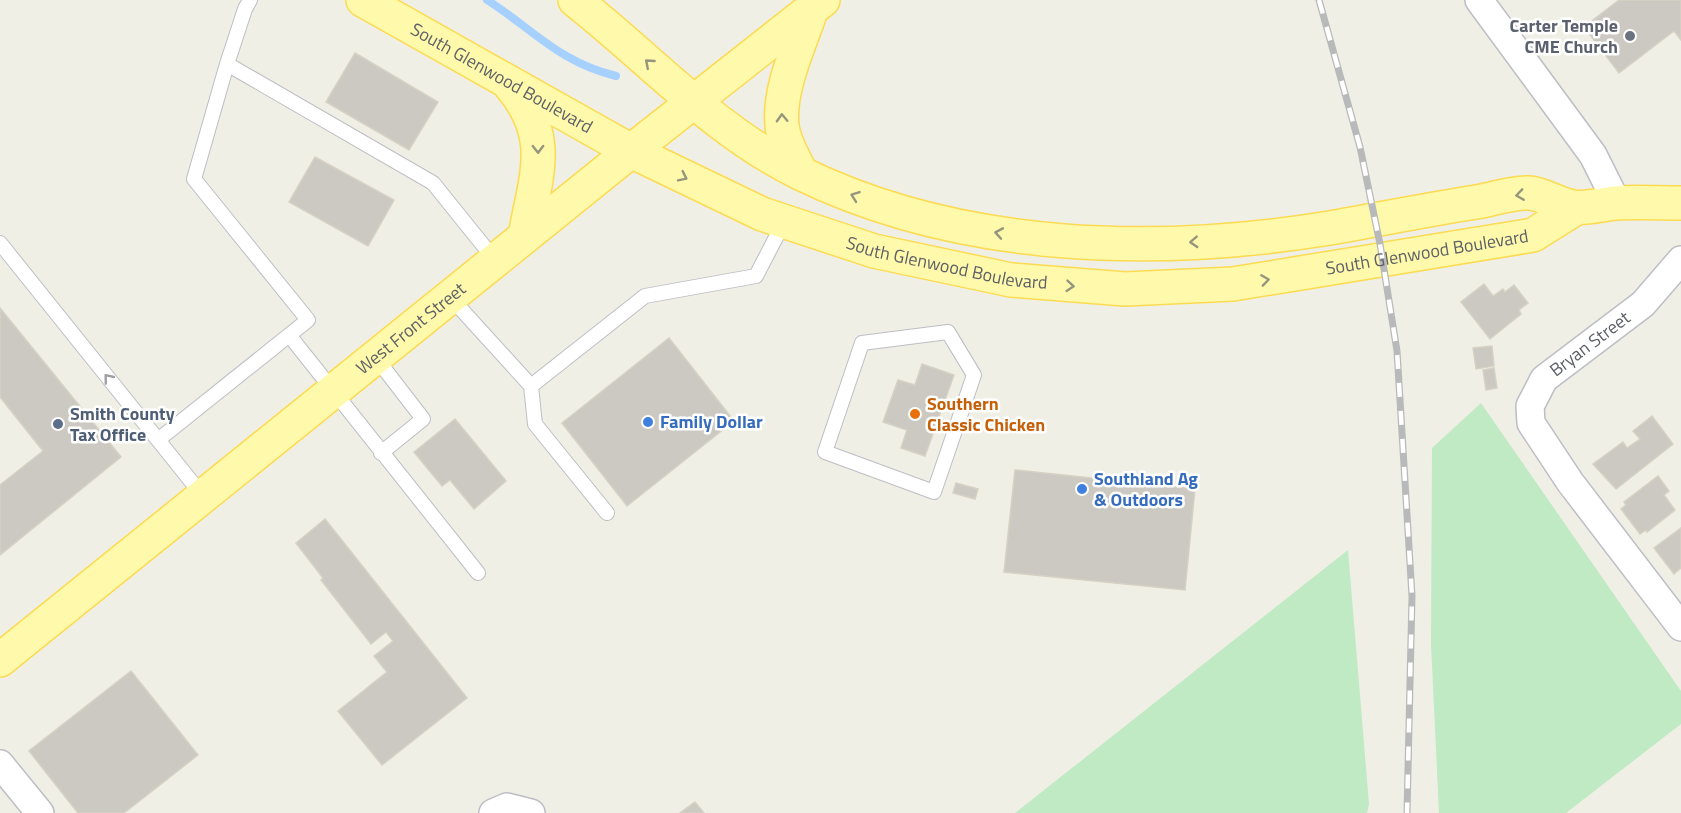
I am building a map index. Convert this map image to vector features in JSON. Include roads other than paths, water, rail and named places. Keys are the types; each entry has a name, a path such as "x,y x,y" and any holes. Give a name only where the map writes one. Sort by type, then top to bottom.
{"main road":[{"name":"South Glenwood Boulevard","path":"363,0 631,151 710,190 784,222 874,251 1011,279 1125,289 1182,288 1291,276 1533,235 1576,208"},
{"name":"South Glenwood Boulevard","path":"575,0 693,101 738,136 801,173 862,198 962,226 1021,236 1101,242 1187,242 1284,234 1529,193 1576,208 1617,203 1681,203"},
{"path":"801,173 782,128 782,109 817,5"},
{"name":"West Front Street","path":"0,660 693,101 817,5"},
{"path":"505,79 523,100 537,132 538,165 525,236"}],"street":[{"path":"1479,0 1593,155 1617,203"},
{"name":"Bryan Street","path":"1681,260 1643,304 1544,379 1530,406 1531,423 1570,482 1681,627"},
{"path":"0,764 40,813"},
{"path":"493,813 507,807 531,813"}],"lane":[{"path":"158,440 308,320 194,179 226,64 244,9 250,0"},
{"path":"226,64 433,183 495,260"},
{"path":"531,386 645,296 756,276 784,222"},
{"path":"0,243 204,497"},
{"path":"450,297 531,386 535,424 607,513"},
{"path":"948,332 974,375 934,492 825,452 862,343 948,332"},
{"path":"288,335 478,573"},
{"path":"375,358 423,419 381,453"}],"waterway":[{"path":"487,0 563,54 596,70 616,76"}],"railway":[{"path":"1319,0 1360,147 1380,244 1397,351 1412,596 1407,813"}],"place":[{"name":"Carter Temple CME Church","path":"1630,36"},
{"name":"Southern Classic Chicken","path":"915,414"},
{"name":"Family Dollar","path":"648,422"},
{"name":"Smith County Tax Office","path":"58,424"},
{"name":"Southland Ag & Outdoors","path":"1082,489"}]}
